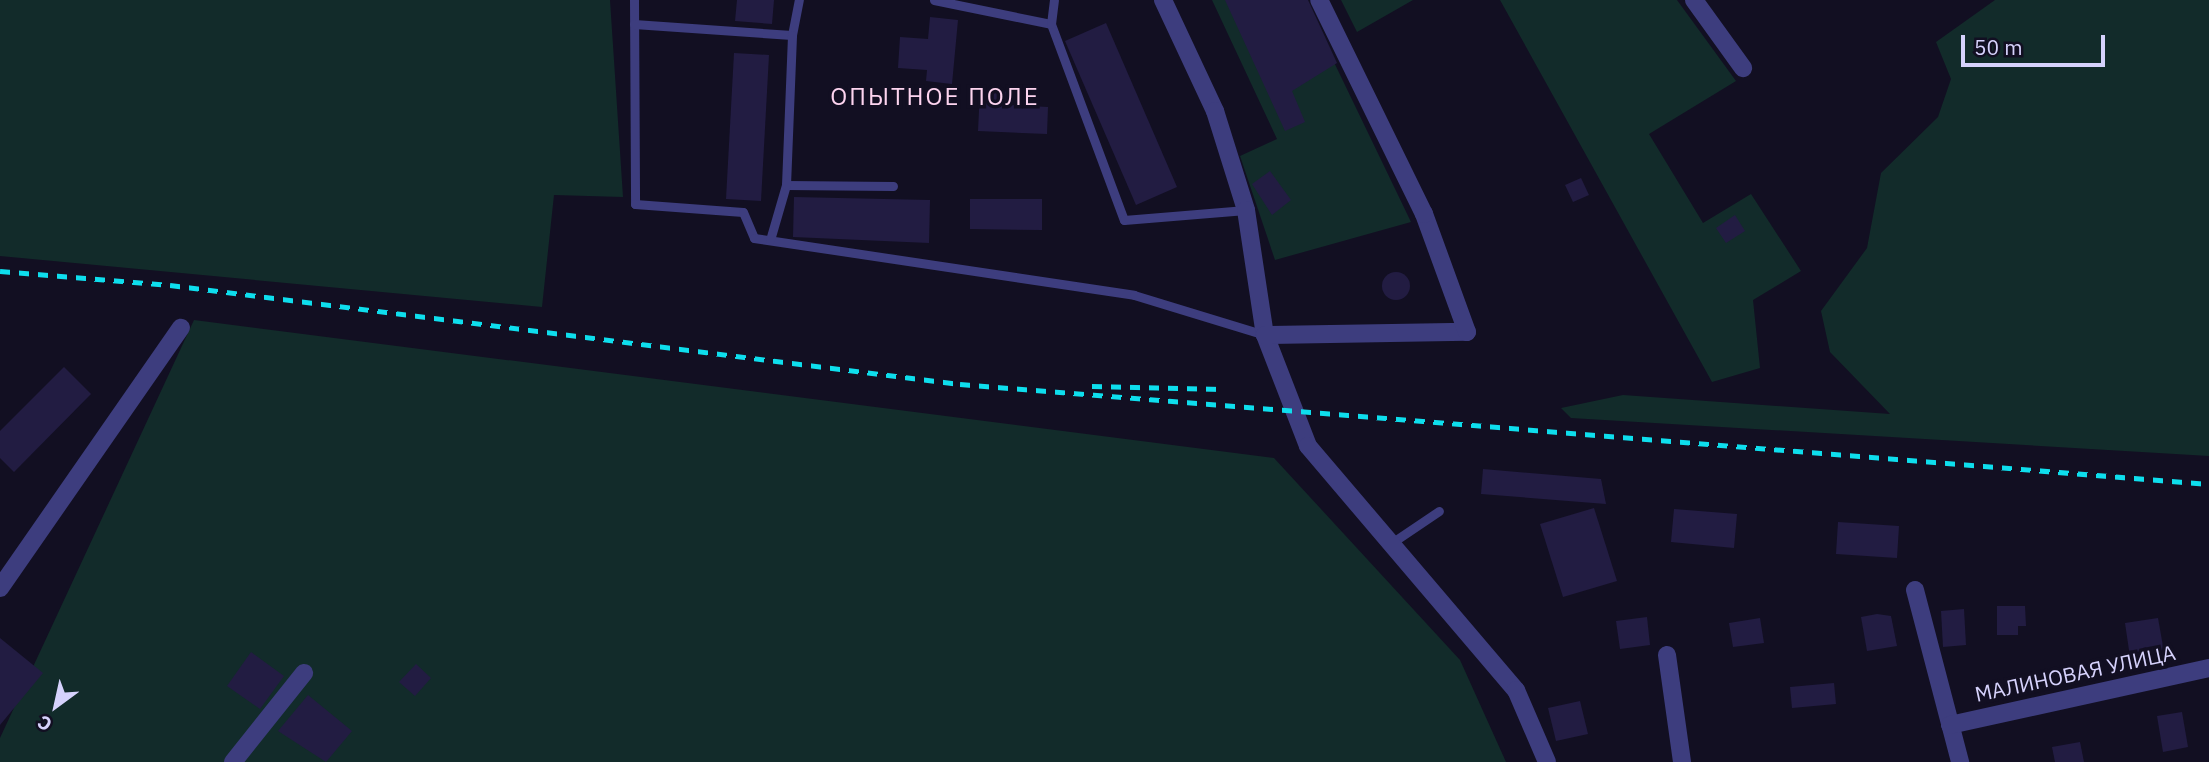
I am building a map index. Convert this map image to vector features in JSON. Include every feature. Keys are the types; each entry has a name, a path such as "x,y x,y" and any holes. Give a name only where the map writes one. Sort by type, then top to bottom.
{"street":[{"path":"1163,0 1214,111 1246,211 1265,335 1308,446 1389,545 1516,690 1547,762"},
{"path":"1265,335 1466,332 1424,214 1319,0"},
{"path":"1694,0 1743,68"},
{"path":"0,588 181,328"},
{"path":"1914,590 1961,762"},
{"path":"1667,655 1682,762"},
{"name":"МАЛИНОВАЯ УЛИЦА","path":"1951,725 2209,668"},
{"path":"233,762 304,673"}],"lane":[{"path":"634,0 635,204 743,212 754,238 1134,295 1265,335"},
{"path":"770,240 786,185 792,35 799,0"},
{"path":"934,0 1051,24"},
{"path":"1055,0 1051,24 1124,220 1246,211"},
{"path":"634,24 792,35"},
{"path":"786,185 893,186"},
{"path":"1389,545 1439,512"}],"green space":[{"path":"0,0 610,0 623,197 554,195 542,307 0,256"},
{"path":"1212,0 1304,0 1411,222 1275,260 1240,156 1277,139"},
{"path":"1341,0 1413,0 1357,32"},
{"path":"1500,0 1677,0 1736,81 1649,134 1703,223 1751,194 1801,271 1753,300 1760,368 1712,382"},
{"path":"1995,0 2209,0 2209,456 1571,418 1561,408 1623,395 1890,414 1830,352 1821,311 1867,248 1881,173 1938,117 1951,79 1936,42"},
{"path":"194,320 1274,458 1460,660 1506,762 0,762 0,738"}],"building":[{"path":"737,0 774,0 772,24 735,21"},
{"path":"1225,0 1308,0 1337,63 1292,91 1305,122 1285,131"},
{"path":"930,17 958,20 952,84 926,81 927,70 898,68 900,37 928,39"},
{"path":"1106,23 1177,187 1136,205 1065,41"},
{"path":"734,53 769,55 761,201 726,199"},
{"path":"980,90 1012,92 1011,105 1048,107 1047,134 978,131"},
{"path":"1270,171 1291,200 1272,215 1252,184"},
{"path":"1581,178 1589,195 1573,202 1565,185"},
{"path":"794,197 930,200 929,243 793,237"},
{"path":"970,199 1042,199 1042,230 970,229"},
{"path":"1735,215 1745,231 1726,243 1716,228"},
{"path":"1396,272 1406,276 1410,286 1406,296 1396,300 1386,296 1382,286 1386,276"},
{"path":"64,367 91,394 14,472 0,458 0,431"},
{"path":"1483,469 1601,479 1606,504 1481,494"},
{"path":"1594,508 1617,581 1563,597 1540,524"},
{"path":"1674,509 1737,514 1734,548 1671,542"},
{"path":"1838,522 1899,526 1897,558 1836,554"},
{"path":"1997,606 2025,606 2026,626 2018,626 2018,635 1997,635"},
{"path":"1964,609 1966,645 1943,647 1941,611"},
{"path":"1877,614 1891,616 1897,646 1867,651 1861,617"},
{"path":"1647,617 1650,645 1620,649 1616,621"},
{"path":"1760,618 1764,643 1733,647 1729,623"},
{"path":"2158,618 2164,652 2130,657 2125,623"},
{"path":"0,638 43,673 0,725"},
{"path":"251,652 284,676 260,709 227,686"},
{"path":"416,664 431,678 415,696 399,682"},
{"path":"1834,683 1836,704 1792,708 1790,687"},
{"path":"308,695 352,731 326,762 278,731"},
{"path":"1580,701 1588,734 1556,741 1548,708"},
{"path":"2182,712 2188,747 2163,752 2157,716"},
{"path":"2080,742 2084,762 2055,762 2052,747"}],"railway":[{"path":"0,271 170,285 960,384 2209,484"},
{"path":"1092,386 1222,389"}],"district":[{"name":"ОПЫТНОЕ ПОЛЕ","path":"935,97"}]}
